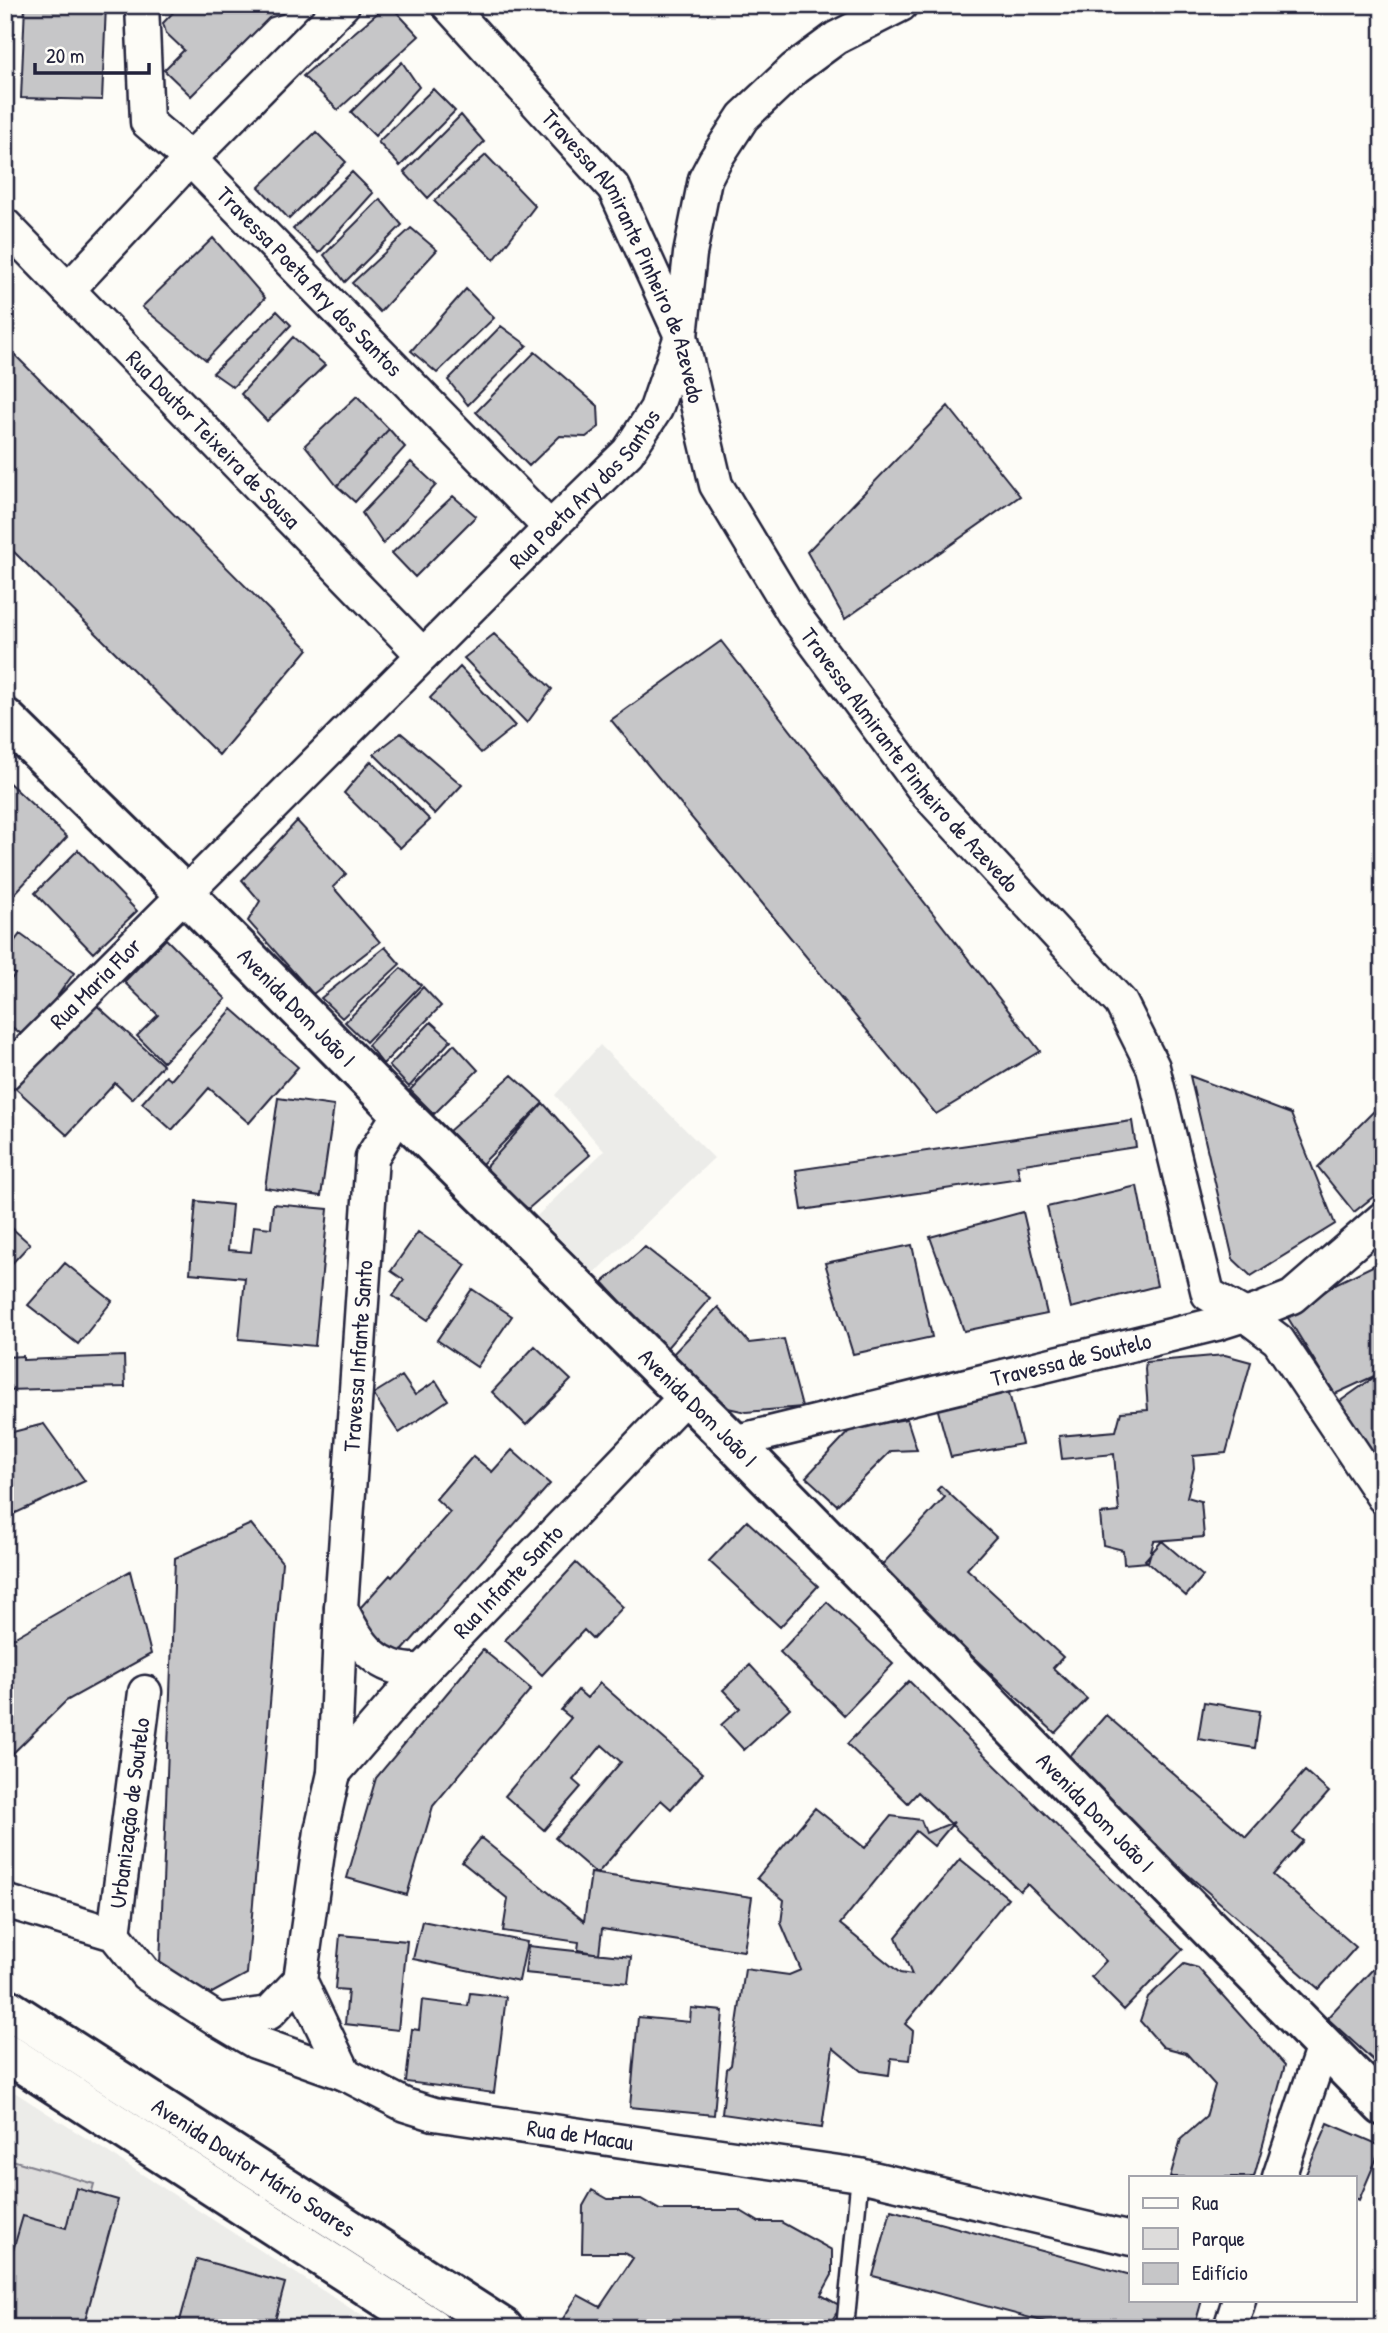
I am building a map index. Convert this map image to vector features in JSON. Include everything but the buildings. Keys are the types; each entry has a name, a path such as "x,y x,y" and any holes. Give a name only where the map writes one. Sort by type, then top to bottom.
{"street":[{"name":"Travessa Poeta Ary dos Santos","path":"142,5 148,122 190,159 550,528"},
{"path":"68,290 190,159 343,5"},
{"name":"Travessa Almirante Pinheiro de Azevedo","path":"448,5 614,188 681,336 716,485 793,613 927,794 1121,1003 1153,1067 1208,1294 1245,1315 1278,1340 1383,1497"},
{"name":"Rua Poeta Ary dos Santos","path":"184,893 628,452 656,409 681,336 690,254 705,179 715,160 743,117 794,69 835,38 901,5"},
{"name":"Rua Doutor Teixeira de Sousa","path":"5,225 423,655"},
{"name":"Avenida Dom João I","path":"5,718 687,1395 1383,2106"},
{"name":"Rua Maria Flor","path":"12,1054 184,893"},
{"name":"Travessa Infante Santo","path":"334,1773 341,1608 372,1157 400,1112"},
{"name":"Travessa de Soutelo","path":"733,1442 1245,1315 1292,1297 1383,1218"},
{"name":"Rua Infante Santo","path":"334,1773 423,1670 687,1395"},
{"path":"341,1608 352,1631 368,1652 391,1668 423,1670"},
{"name":"Urbanização de Soutelo","path":"114,1934 145,1692"},
{"path":"334,1773 321,1831 300,1980 345,2074"},
{"name":"Urbanização de Soutelo","path":"5,1901 114,1934 146,1973 218,2020 255,2042 345,2074"},
{"path":"218,2020 269,2013 300,1980"},
{"name":"Avenida Doutor Mário Soares","path":"5,2007 503,2328"},
{"path":"1279,2176 1323,2046"},
{"name":"Avenida Doutor Mário Soares","path":"5,2052 432,2328"},
{"name":"Rua de Macau","path":"345,2074 405,2105 434,2114 860,2175 1129,2238"},
{"path":"1230,2328 1238,2302"}],"lane":[{"path":"845,2328 860,2175"}],"shaded area":[{"path":"600,1045 714,1158 594,1273 537,1216 604,1151 555,1095"},
{"path":"5,2086 381,2328 5,2328"}],"green space":[{"path":"5,2158 94,2184 53,2328 5,2328"}]}
